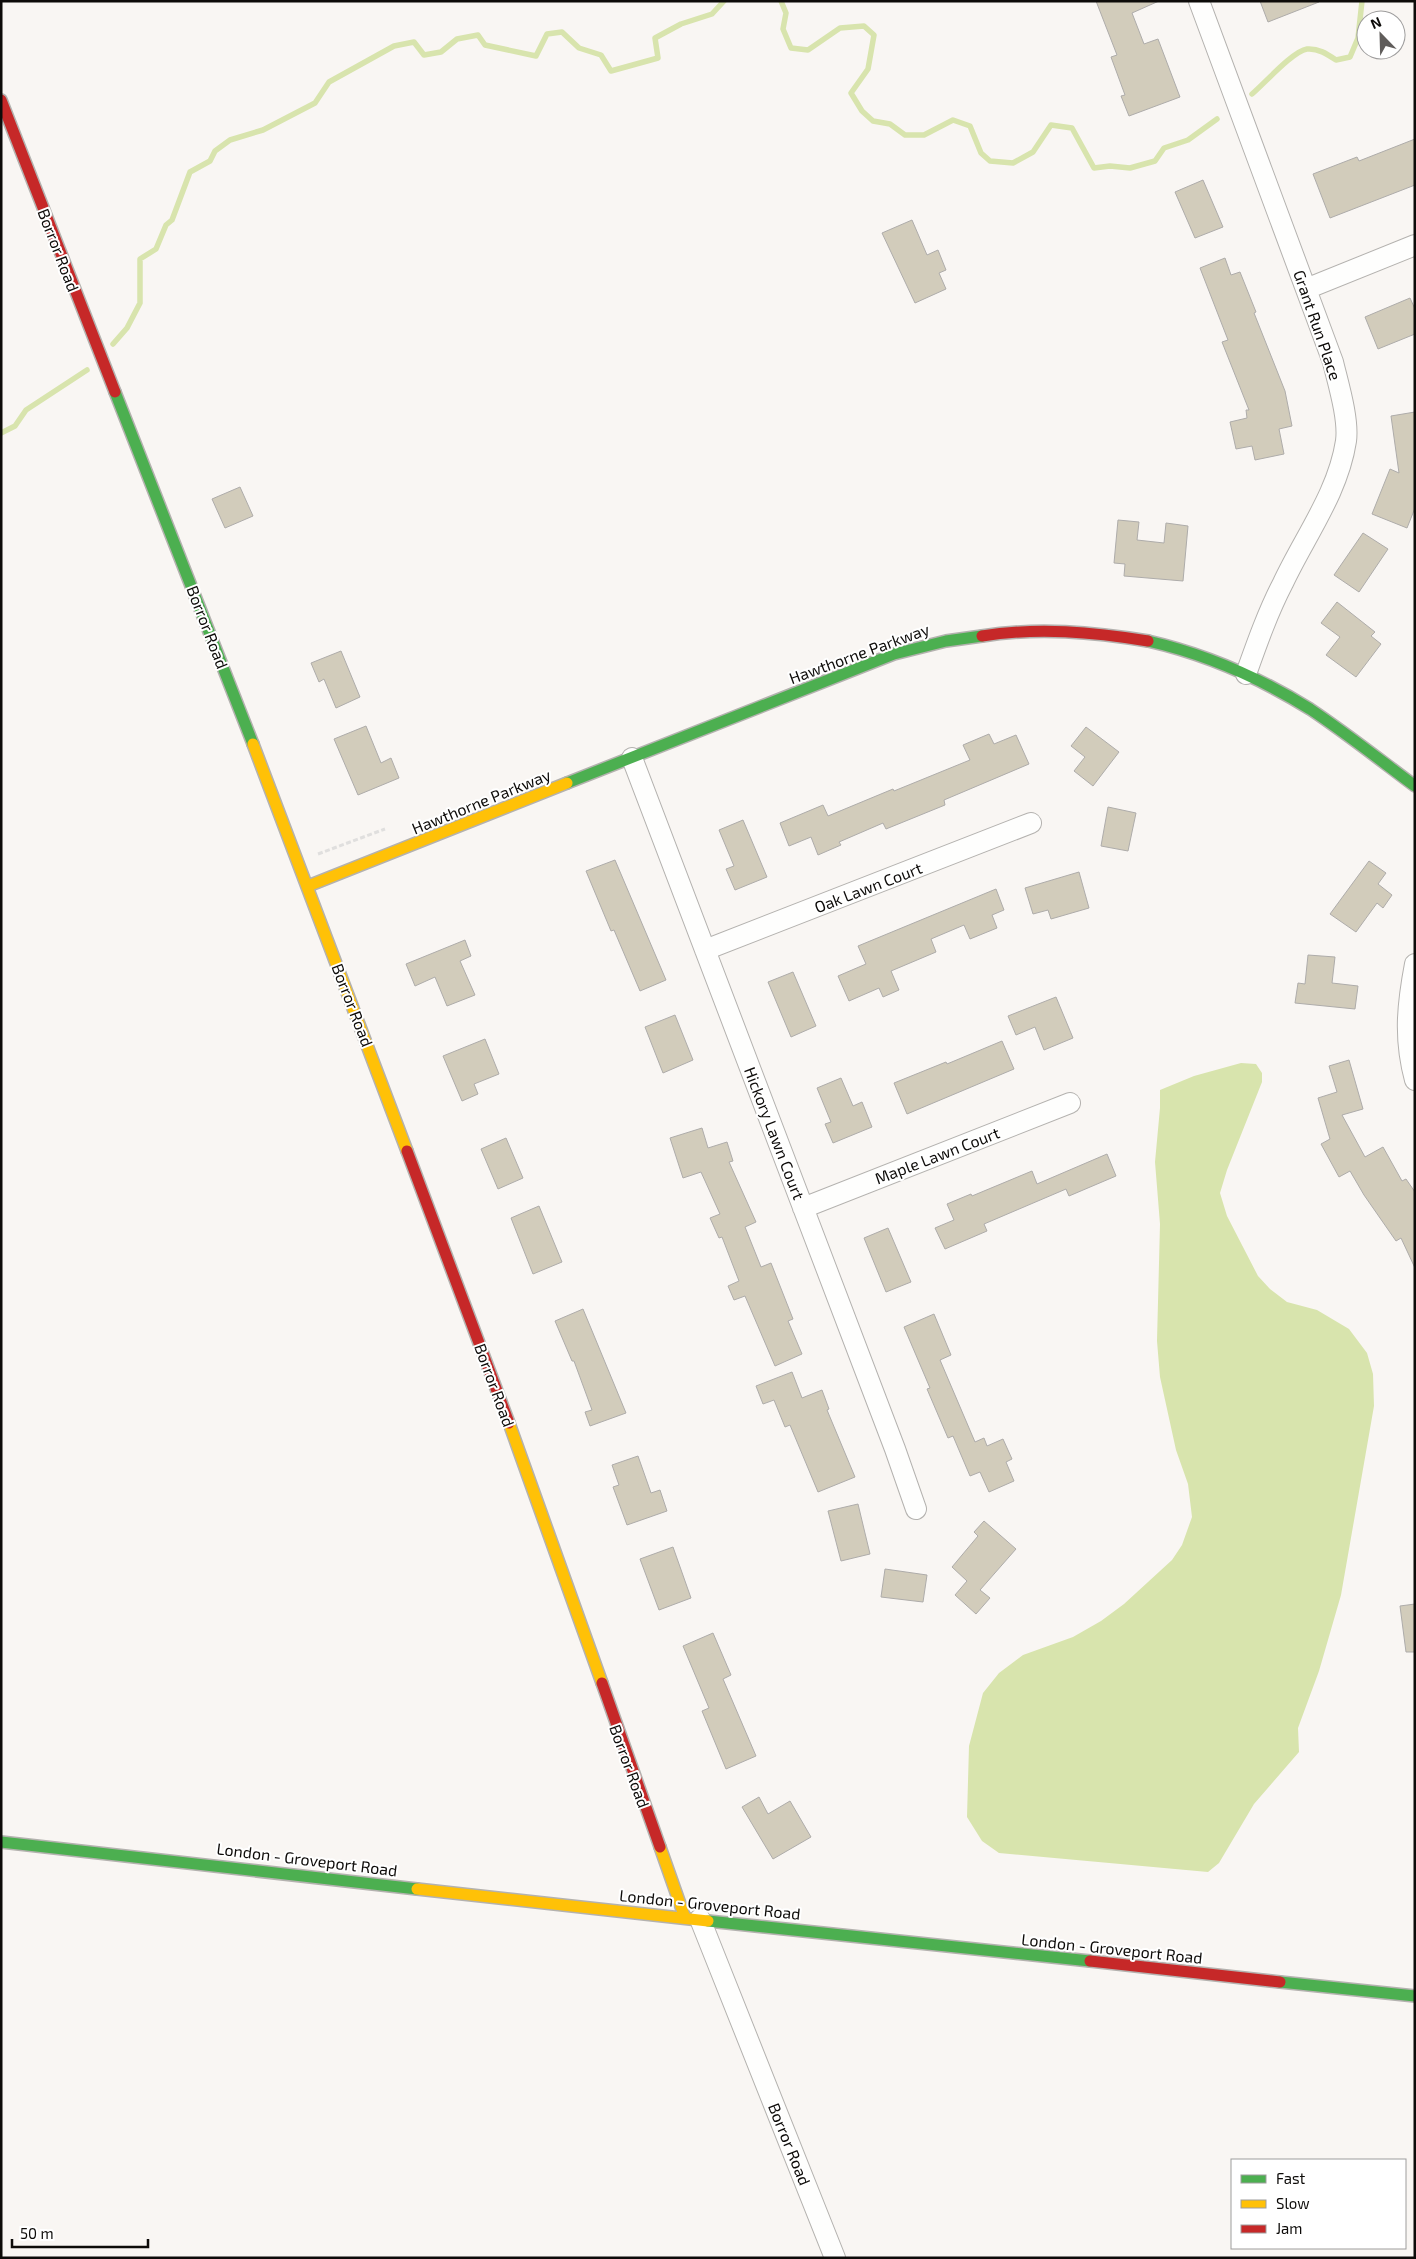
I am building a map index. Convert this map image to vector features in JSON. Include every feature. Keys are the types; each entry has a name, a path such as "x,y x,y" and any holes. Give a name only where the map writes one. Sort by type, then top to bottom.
{"street":[{"name":"Grant Run Place","path":"1199,1 1333,362 1342,399 1346,439 1336,479 1320,514 1266,616 1246,674"},
{"name":"Borror Road","path":"1,100 299,861 693,1919 835,2258"},
{"path":"1306,289 1415,245"},
{"name":"Hawthorne Parkway","path":"308,886 894,654 935,642 1030,629 1113,635 1164,644 1246,674 1294,700 1415,786"},
{"name":"Hickory Lawn Court","path":"632,758 804,1208 916,1509"},
{"name":"Oak Lawn Court","path":"705,950 1031,823"},
{"path":"1415,964 1406,1025 1409,1058 1415,1080"},
{"name":"Maple Lawn Court","path":"804,1208 1070,1103"},
{"name":"London - Groveport Road","path":"1,1842 693,1919 1415,1996"}],"path":[{"path":"299,861 387,828"}],"shaded area":[{"path":"1241,1063 1256,1064 1262,1073 1262,1082 1227,1170 1220,1193 1227,1216 1258,1276 1270,1289 1287,1302 1317,1310 1349,1329 1367,1353 1373,1374 1374,1406 1341,1595 1319,1671 1298,1728 1299,1752 1254,1804 1219,1863 1208,1872 999,1853 982,1841 967,1817 969,1746 983,1693 999,1673 1023,1655 1073,1637 1101,1621 1124,1604 1172,1560 1182,1545 1192,1517 1188,1484 1176,1450 1160,1377 1157,1341 1160,1224 1155,1162 1160,1090 1194,1076"}],"building":[{"path":"1096,1 1159,1 1132,13 1144,44 1158,39 1180,97 1129,116 1121,96 1125,95 1111,57 1117,55"},
{"path":"1260,1 1318,1 1319,2 1268,22"},
{"path":"1415,139 1415,185 1330,218 1313,174 1357,157 1359,161"},
{"path":"1203,180 1223,227 1195,238 1175,192"},
{"path":"912,220 927,255 938,250 946,270 939,273 946,289 915,303 882,233"},
{"path":"1225,258 1231,275 1240,272 1285,391 1292,426 1279,429 1284,454 1255,460 1252,446 1236,449 1230,422 1247,418 1246,410 1249,410 1222,342 1228,340 1200,268"},
{"path":"1410,298 1415,309 1415,334 1378,349 1365,317"},
{"path":"1415,412 1415,508 1407,528 1372,514 1390,469 1399,473 1391,416"},
{"path":"240,487 253,516 225,528 212,499"},
{"path":"1118,520 1139,522 1137,540 1164,543 1166,523 1188,526 1183,581 1124,576 1125,564 1114,563"},
{"path":"1363,533 1388,549 1359,592 1334,575"},
{"path":"1337,602 1375,632 1371,636 1381,644 1356,677 1326,655 1340,637 1321,623"},
{"path":"341,651 360,697 336,708 324,679 319,682 311,663"},
{"path":"366,726 381,763 391,758 399,778 358,795 334,739"},
{"path":"1086,727 1119,752 1093,786 1074,771 1085,757 1071,746"},
{"path":"989,734 994,744 1016,735 1029,764 944,800 945,805 886,829 883,823 839,842 841,845 818,855 811,837 789,846 780,823 823,805 828,816 970,760 963,745"},
{"path":"1108,807 1136,813 1128,851 1101,846"},
{"path":"743,820 767,877 735,890 726,869 734,866 719,830"},
{"path":"615,860 666,980 640,991 614,930 611,931 586,871"},
{"path":"1369,861 1386,873 1378,884 1392,895 1383,908 1377,903 1356,932 1330,914"},
{"path":"1079,872 1089,908 1051,919 1048,910 1033,914 1025,888"},
{"path":"996,889 1004,910 992,915 997,928 970,939 964,925 931,939 936,952 891,971 899,990 883,997 879,988 849,1001 838,976 866,964 858,946"},
{"path":"465,940 471,956 460,961 475,995 447,1006 435,977 415,986 406,964"},
{"path":"1308,955 1335,957 1332,983 1358,986 1355,1009 1295,1003 1298,983 1305,984"},
{"path":"793,972 816,1026 791,1037 768,982"},
{"path":"1056,997 1073,1038 1044,1050 1035,1027 1016,1035 1008,1016"},
{"path":"675,1015 693,1060 663,1073 645,1027"},
{"path":"485,1039 499,1074 474,1084 478,1094 462,1101 443,1056"},
{"path":"1002,1041 1014,1069 907,1114 894,1083 946,1062 947,1064"},
{"path":"1349,1060 1363,1109 1342,1115 1365,1157 1383,1147 1402,1181 1406,1179 1415,1192 1415,1268 1401,1238 1396,1241 1350,1171 1339,1177 1321,1144 1330,1139 1318,1098 1337,1092 1329,1066"},
{"path":"841,1078 853,1106 862,1102 872,1127 833,1143 825,1124 831,1122 817,1088"},
{"path":"702,1128 708,1148 727,1142 733,1161 729,1162 756,1222 745,1227 761,1267 771,1263 793,1319 788,1321 802,1354 775,1366 745,1296 734,1300 728,1286 739,1281 722,1237 719,1238 710,1218 720,1214 701,1172 683,1178 670,1138"},
{"path":"506,1138 523,1178 498,1189 481,1149"},
{"path":"1107,1154 1116,1176 1069,1196 1066,1189 984,1224 987,1231 945,1249 935,1228 954,1220 947,1204 971,1194 972,1196 1032,1171 1037,1184"},
{"path":"539,1206 562,1262 533,1274 511,1218"},
{"path":"888,1228 911,1282 886,1292 864,1238"},
{"path":"583,1309 626,1413 590,1426 585,1412 592,1410 574,1361 572,1361 555,1321"},
{"path":"934,1314 951,1355 940,1360 975,1442 984,1438 987,1446 1003,1439 1012,1459 1006,1462 1014,1481 989,1492 980,1472 970,1476 953,1436 948,1438 927,1389 930,1388 904,1327"},
{"path":"792,1372 802,1398 822,1390 829,1409 827,1410 855,1477 818,1492 790,1425 785,1427 774,1400 763,1404 756,1386"},
{"path":"638,1456 651,1493 660,1490 667,1511 627,1525 613,1487 619,1485 612,1465"},
{"path":"858,1504 870,1554 841,1561 828,1511"},
{"path":"984,1521 1016,1549 980,1590 990,1598 976,1614 955,1595 967,1581 952,1567 978,1536 974,1532"},
{"path":"673,1547 691,1598 659,1610 640,1559"},
{"path":"885,1569 927,1575 923,1602 881,1597"},
{"path":"1415,1604 1415,1652 1406,1652 1400,1606"},
{"path":"713,1633 731,1675 723,1679 756,1756 726,1769 702,1711 709,1708 683,1646"},
{"path":"759,1797 768,1814 790,1801 811,1837 773,1859 742,1807"}],"waterway":[{"path":"113,344 127,328 140,303 140,259 156,249 166,225 172,220 190,172 210,161 215,151 230,140 263,130 315,103 329,82 394,46 414,42 424,55 441,52 457,39 478,35 485,45 536,56 547,34 562,32 579,48 601,55 611,71 658,58 655,38 681,24 712,14 724,1"},
{"path":"781,1 786,13 783,29 791,48 808,50 840,28 864,26 874,35 868,69 851,93 862,111 873,121 890,124 905,135 924,135 953,120 970,126 981,153 990,161 1013,163 1033,152 1051,125 1072,128 1094,168 1110,166 1130,168 1155,161 1164,148 1188,140 1217,119"},
{"path":"1252,94 1287,61 1301,51 1307,49 1319,50 1336,60 1350,57 1358,38 1362,1"},
{"path":"1,433 15,426 26,410 87,370"}],"traffic: fast":[{"path":"115,392 253,744"},
{"path":"567,783 894,654 946,641 982,636"},
{"path":"1148,641 1211,660 1272,687 1310,709 1415,786"},
{"path":"1,1842 417,1889"},
{"path":"708,1921 1090,1961"},
{"path":"1280,1982 1415,1996"}],"traffic: slow":[{"path":"253,744 407,1151"},
{"path":"308,886 567,783"},
{"path":"509,1423 602,1683"},
{"path":"660,1847 685,1918"},
{"path":"417,1889 708,1921"}],"traffic: jam":[{"path":"1,100 115,392"},
{"path":"982,636 1045,631 1107,635 1148,641"},
{"path":"407,1151 509,1423"},
{"path":"602,1683 660,1847"},
{"path":"1090,1961 1280,1982"}]}
